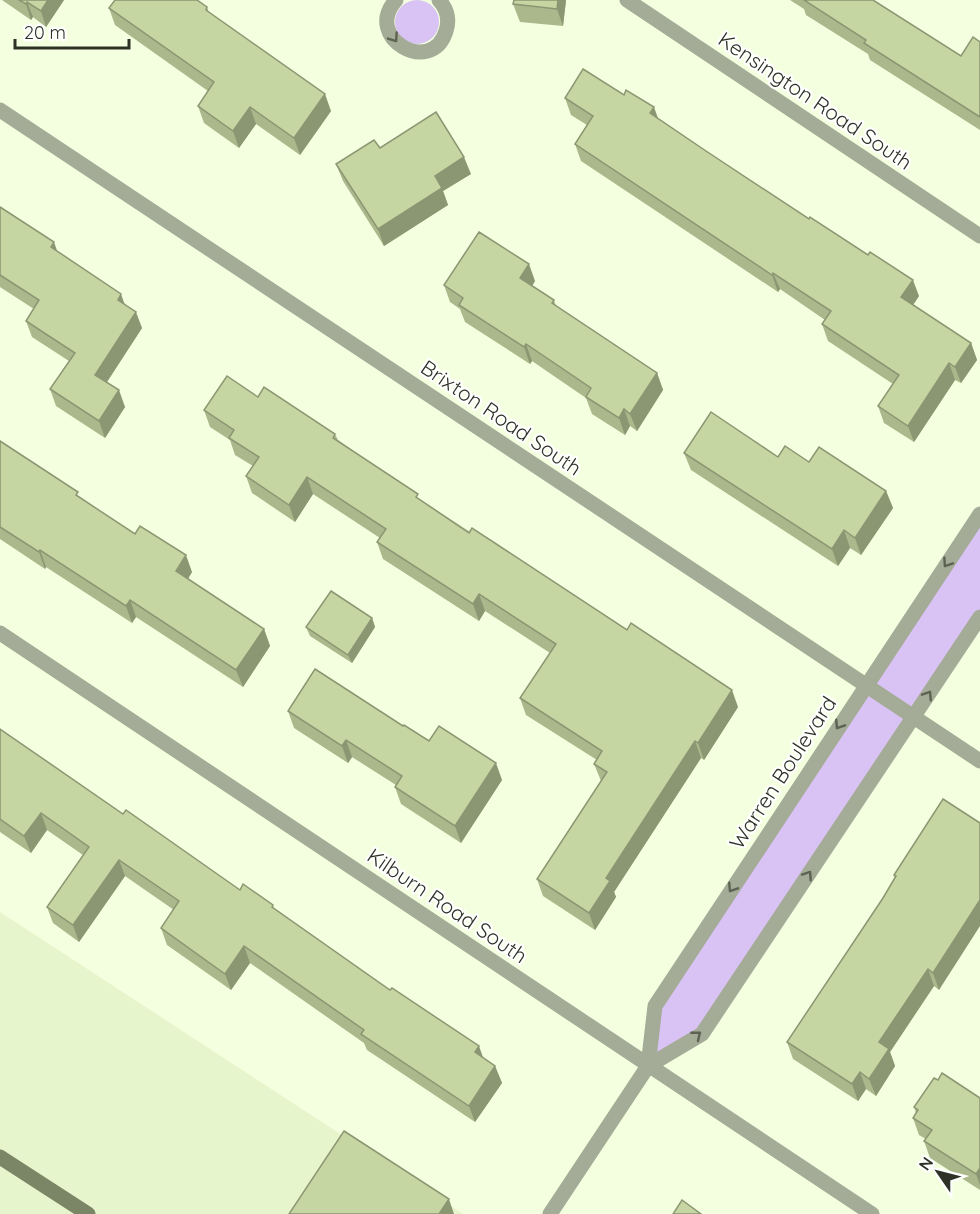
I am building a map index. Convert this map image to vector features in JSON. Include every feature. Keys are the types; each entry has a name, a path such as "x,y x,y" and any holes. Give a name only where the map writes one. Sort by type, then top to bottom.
{"main road":[{"path":"0,1157 88,1214"}],"street":[{"path":"391,2 387,24 389,33 402,48 411,52 421,52 439,44 445,35 448,15 439,0"},
{"name":"Kensington Road South","path":"627,0 980,236"},
{"name":"Brixton Road South","path":"0,110 980,761"},
{"name":"Warren Boulevard","path":"648,1066 655,1006 980,514"},
{"name":"Warren Boulevard","path":"550,1214 648,1066 702,1034 980,617"},
{"name":"Kilburn Road South","path":"0,633 872,1214"}],"shaded area":[{"path":"417,0 426,1 433,6 438,13 438,31 433,38 426,43 417,44 408,43 401,38 396,31 395,22 396,13 401,6 408,1"},
{"path":"980,514 980,617 702,1034 648,1066 655,1006"},
{"path":"0,912 463,1214 0,1214"}],"building":[{"path":"19,0 48,0 41,11"},
{"path":"115,0 197,0 207,7 206,10 325,94 294,138 250,107 233,131 198,106 214,82 109,8"},
{"path":"514,0 558,0 557,9 513,4"},
{"path":"804,0 873,0 961,56 973,37 980,42 980,117 864,43 866,40"},
{"path":"583,69 624,95 626,90 654,107 650,113 706,151 809,219 810,217 868,255 870,252 913,280 901,297 971,343 955,367 949,363 908,426 878,406 899,375 822,324 831,311 773,273 772,275 575,144 593,116 565,98"},
{"path":"436,112 464,157 435,176 442,188 378,229 336,164 374,140 380,148"},
{"path":"0,207 54,242 51,247 121,294 118,300 136,312 95,375 119,390 99,421 50,389 75,353 26,321 39,300 0,275"},
{"path":"479,232 529,264 520,278 554,300 552,303 657,373 630,414 624,409 619,418 586,397 591,388 526,344 524,347 459,305 463,298 444,285"},
{"path":"227,376 258,397 264,387 335,434 333,438 418,494 416,497 469,533 472,528 627,630 631,623 732,690 698,743 695,741 606,878 610,881 589,913 537,879 607,772 594,764 602,751 520,698 556,644 479,594 473,604 377,542 386,529 307,477 289,505 246,476 259,457 229,438 234,430 204,410"},
{"path":"711,412 778,457 785,446 809,462 819,447 886,491 855,538 844,530 832,549 684,453"},
{"path":"0,441 78,492 76,495 135,534 140,526 186,555 176,571 264,629 236,670 130,600 126,606 0,527"},
{"path":"331,591 372,618 348,655 306,627"},
{"path":"315,669 429,741 439,726 496,763 455,826 395,787 402,776 346,740 342,746 288,711"},
{"path":"0,729 123,814 126,810 240,890 243,884 390,990 392,988 479,1046 475,1052 495,1066 469,1106 361,1034 364,1030 244,946 225,974 161,928 179,901 119,860 73,925 47,907 89,847 41,813 24,836 0,819"},
{"path":"943,799 980,823 980,900 933,973 928,969 879,1042 889,1049 869,1079 860,1072 852,1084 787,1042 883,898 896,876 894,875"},
{"path":"942,1073 980,1098 980,1168 976,1174 924,1141 932,1130 913,1118 918,1110 914,1107 934,1078 938,1080"},
{"path":"344,1131 449,1199 439,1214 289,1214"},
{"path":"682,1200 701,1214 673,1214"}]}
